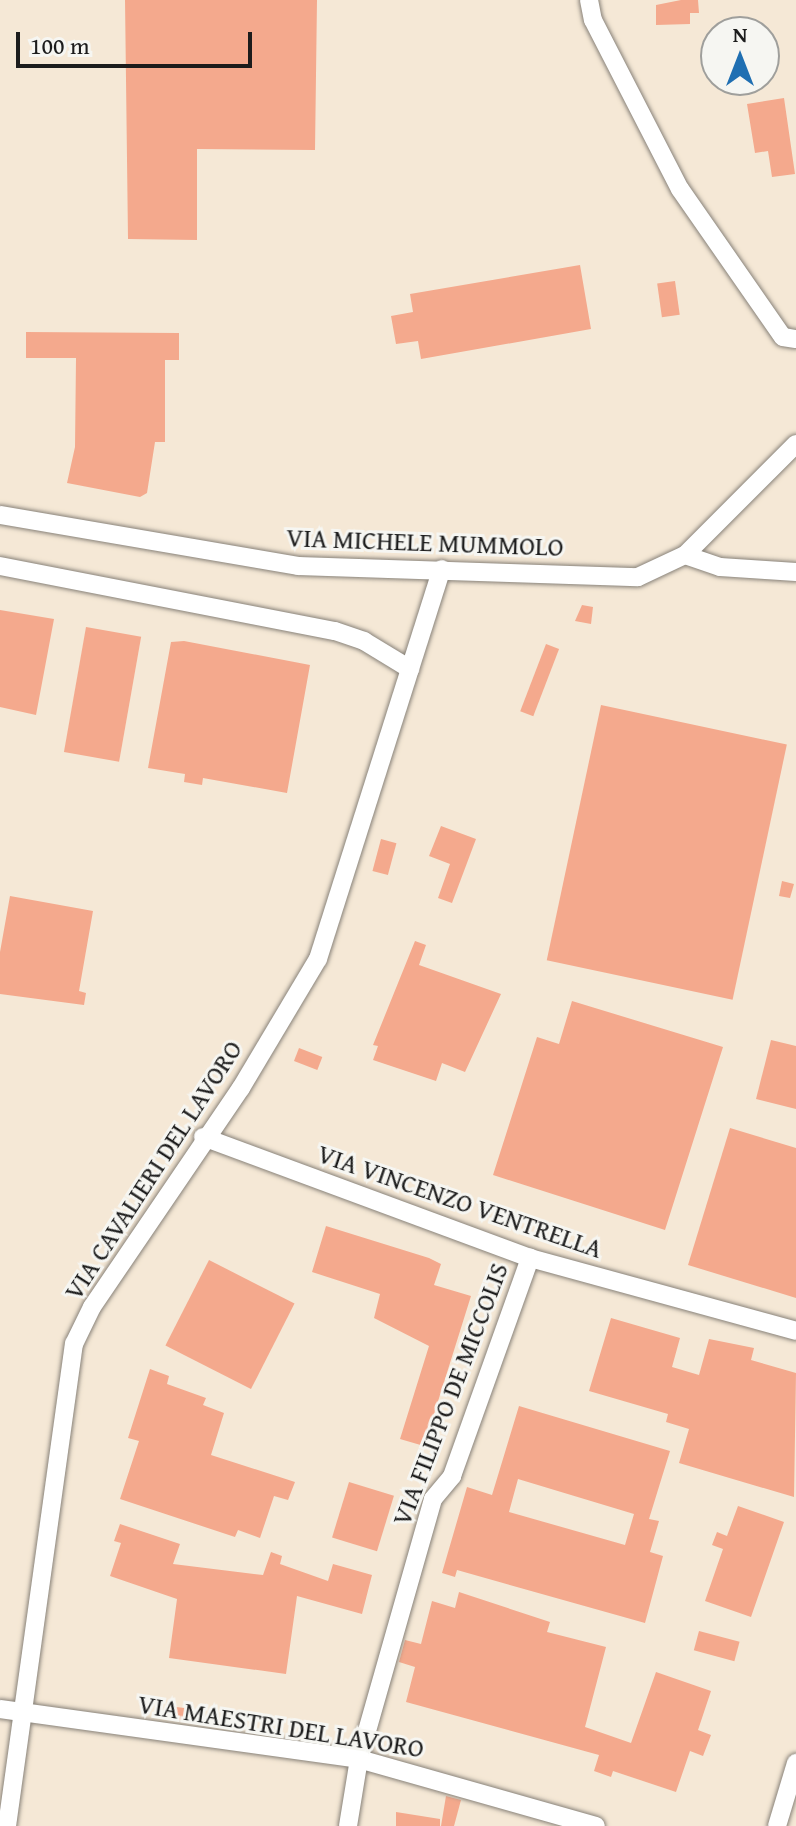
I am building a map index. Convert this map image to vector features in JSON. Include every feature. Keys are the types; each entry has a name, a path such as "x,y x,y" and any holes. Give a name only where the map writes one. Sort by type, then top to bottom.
{"street":[{"path":"589,0 593,20 680,189 783,337 796,339"},
{"name":"VIA MICHELE MUMMOLO","path":"0,515 298,566 638,577 685,555 796,444"},
{"path":"685,555 720,567 796,572"},
{"path":"0,566 335,631 364,641 410,669"},
{"name":"VIA CAVALIERI DEL LAVORO","path":"7,1826 74,1344 92,1307 203,1137 241,1088 318,959 442,569"},
{"name":"VIA VINCENZO VENTRELLA","path":"203,1137 530,1258 796,1331"},
{"name":"VIA FILIPPO DE MICCOLIS","path":"348,1826 359,1759 433,1499 452,1476 530,1258"},
{"name":"VIA MAESTRI DEL LAVORO","path":"0,1709 359,1759 596,1826"},
{"path":"777,1826 796,1763"}],"building":[{"path":"125,0 317,0 315,150 197,149 197,240 128,239"},
{"path":"698,0 699,13 690,13 690,24 656,25 656,5"},
{"path":"784,98 795,174 772,177 768,151 755,153 747,104"},
{"path":"580,265 591,329 421,359 418,341 396,344 391,316 413,312 410,294"},
{"path":"675,281 680,315 662,317 657,284"},
{"path":"26,332 179,333 179,360 165,360 165,442 155,442 147,493 140,497 67,483 75,447 76,358 26,358"},
{"path":"582,605 593,607 591,624 575,621"},
{"path":"0,610 54,619 36,715 0,707"},
{"path":"86,627 141,637 119,762 64,752"},
{"path":"184,641 310,665 287,793 203,778 202,785 184,782 185,774 148,768 171,642"},
{"path":"546,644 559,649 533,716 520,711"},
{"path":"601,705 787,745 733,1000 547,960"},
{"path":"441,826 476,839 452,903 438,898 450,864 429,856"},
{"path":"381,839 396,843 388,875 372,871"},
{"path":"782,881 794,884 790,898 779,896"},
{"path":"10,896 93,911 79,991 86,993 84,1005 0,994 0,952"},
{"path":"415,941 426,945 419,965 501,994 465,1072 442,1063 436,1081 373,1060 378,1046 373,1045"},
{"path":"572,1001 723,1047 665,1230 493,1175 537,1037 559,1044"},
{"path":"771,1040 796,1046 796,1109 756,1099"},
{"path":"299,1048 322,1057 317,1070 294,1061"},
{"path":"730,1128 796,1148 796,1298 688,1265"},
{"path":"326,1226 429,1258 441,1264 434,1285 471,1296 424,1446 400,1439 429,1346 374,1318 380,1294 312,1272"},
{"path":"209,1260 295,1304 251,1389 165,1346"},
{"path":"611,1318 680,1338 672,1367 699,1375 709,1339 754,1348 751,1360 796,1373 794,1497 679,1463 689,1429 666,1422 668,1414 589,1391"},
{"path":"150,1369 169,1376 167,1384 206,1398 203,1405 224,1413 211,1455 295,1482 288,1500 274,1496 260,1538 238,1530 235,1537 120,1499 139,1441 128,1438"},
{"path":"519,1406 670,1451 649,1519 659,1521 650,1552 663,1556 645,1623 457,1570 455,1577 442,1573 467,1487 492,1495","holes":["518,1479 634,1514 625,1545 509,1512"]},
{"path":"349,1482 394,1496 377,1551 332,1537"},
{"path":"738,1506 784,1522 751,1617 705,1601 723,1549 712,1545 717,1532 727,1536"},
{"path":"120,1524 180,1544 173,1564 263,1575 271,1552 282,1556 280,1564 328,1581 333,1564 372,1575 362,1614 297,1596 286,1674 169,1658 177,1599 110,1576 121,1543 114,1541"},
{"path":"459,1592 550,1622 547,1632 606,1647 585,1727 631,1743 656,1672 711,1691 698,1730 711,1735 703,1756 690,1751 676,1792 613,1771 611,1777 594,1771 599,1755 406,1702 415,1667 399,1662 405,1640 421,1644 432,1601 455,1608"},
{"path":"699,1631 740,1642 734,1661 694,1650"},
{"path":"168,1706 193,1709 191,1721 167,1718"},
{"path":"446,1796 461,1800 454,1826 441,1826"},
{"path":"396,1812 440,1819 440,1826 396,1826"}]}
